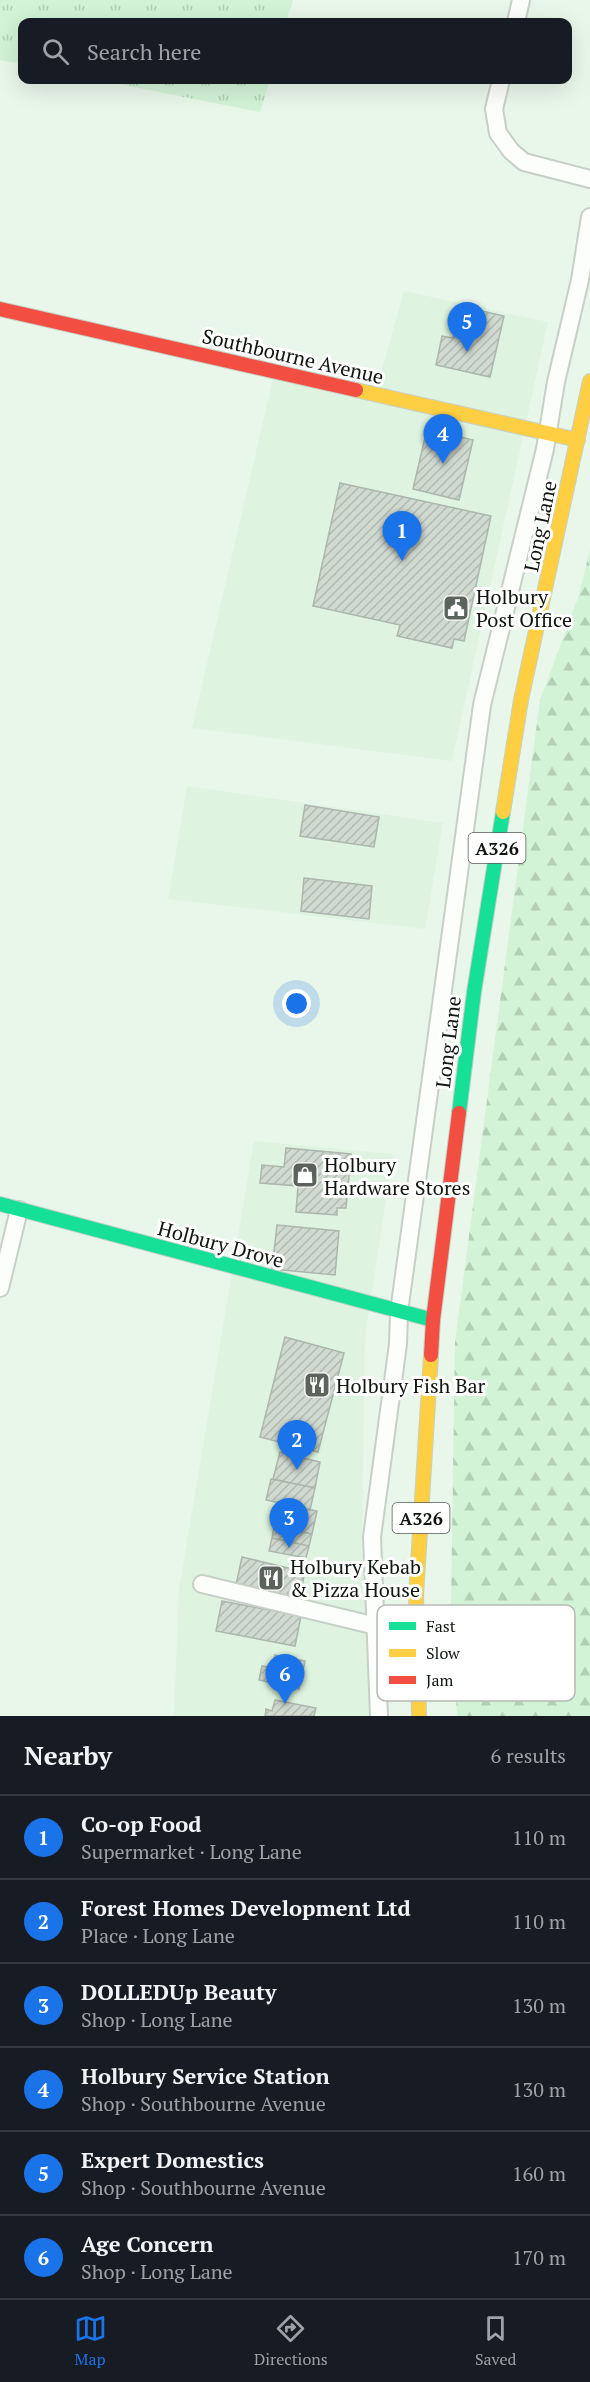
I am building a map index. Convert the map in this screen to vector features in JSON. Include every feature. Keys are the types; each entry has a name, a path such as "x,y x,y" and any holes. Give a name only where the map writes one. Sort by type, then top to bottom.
{"main road":[{"name":"Southbourne Avenue","path":"0,309 578,440"},
{"name":"Long Lane","path":"416,1605 433,1320 474,992 519,712 590,381"},
{"name":"Holbury Drove","path":"0,1204 433,1320"},
{"name":"Long Lane","path":"419,1701 419,1716"}],"lane":[{"path":"517,18 521,0"},
{"path":"500,84 494,109 498,133 512,151 524,162 590,179"},
{"path":"377,1656 372,1537 398,1344 399,1312 482,705 545,449 580,280 590,217"},
{"path":"0,1288 19,1210"},
{"path":"202,1584 376,1626"},
{"path":"378,1701 379,1716"}],"shaded area":[{"path":"404,291 548,322 452,761 192,728 275,370 373,401"},
{"path":"187,786 443,823 425,929 168,899"},
{"path":"254,1141 393,1154 365,1337 362,1540 369,1716 174,1716 179,1589"}],"green space":[{"path":"0,0 293,0 287,18 18,18 18,63 0,60"},
{"path":"119,84 269,84 260,112"},
{"path":"590,550 590,1716 457,1716 456,1701 575,1701 575,1605 451,1605 455,1342 540,700 578,598"}],"building":[{"path":"460,306 504,316 490,377 436,365 442,336 453,338"},
{"path":"427,429 473,440 459,500 413,489"},
{"path":"340,483 491,516 464,641 454,639 452,648 397,636 400,625 313,606"},
{"path":"305,805 379,817 374,847 300,836"},
{"path":"304,878 372,886 369,919 301,911"},
{"name":"Holbury Hardware Stores","path":"286,1148 351,1154 346,1208 337,1208 337,1215 296,1212 298,1186 260,1183 262,1165 284,1167"},
{"path":"277,1225 339,1231 335,1275 272,1269"},
{"path":"285,1337 344,1353 318,1452 260,1437"},
{"path":"280,1452 320,1462 315,1488 273,1479"},
{"path":"271,1479 315,1488 310,1510 266,1500"},
{"path":"279,1503 317,1511 312,1534 274,1526"},
{"path":"274,1526 312,1534 309,1546 272,1538"},
{"path":"272,1538 309,1546 306,1558 269,1551"},
{"name":"Holbury Kebab & Pizza House","path":"242,1557 305,1572 299,1600 236,1585"},
{"path":"222,1601 301,1616 295,1646 216,1631"},
{"path":"275,1655 305,1661 299,1689 259,1680 262,1666 272,1668"},
{"path":"275,1700 316,1708 314,1716 265,1716 266,1709 272,1711"}],"traffic: fast":[{"path":"459,1113 474,992 503,812"},
{"path":"0,1204 433,1320"}],"traffic: slow":[{"path":"503,812 521,700 590,381"},
{"path":"356,390 578,440"},
{"path":"416,1605 431,1355"},
{"path":"419,1701 419,1716"}],"traffic: jam":[{"path":"0,309 356,390"},
{"path":"431,1355 433,1320 459,1113"}],"place":[{"name":"Expert Domestics","path":"467,352"},
{"name":"Holbury Service Station","path":"443,464"},
{"name":"Co-op Food","path":"402,561"},
{"name":"Holbury Post Office","path":"456,608"},
{"name":"Holbury Hardware Stores","path":"305,1175"},
{"name":"Holbury Fish Bar","path":"317,1385"},
{"name":"Forest Homes Development Ltd","path":"297,1470"},
{"name":"DOLLEDUp Beauty","path":"289,1548"},
{"name":"Holbury Kebab & Pizza House","path":"271,1578"},
{"name":"Age Concern","path":"285,1704"}]}
